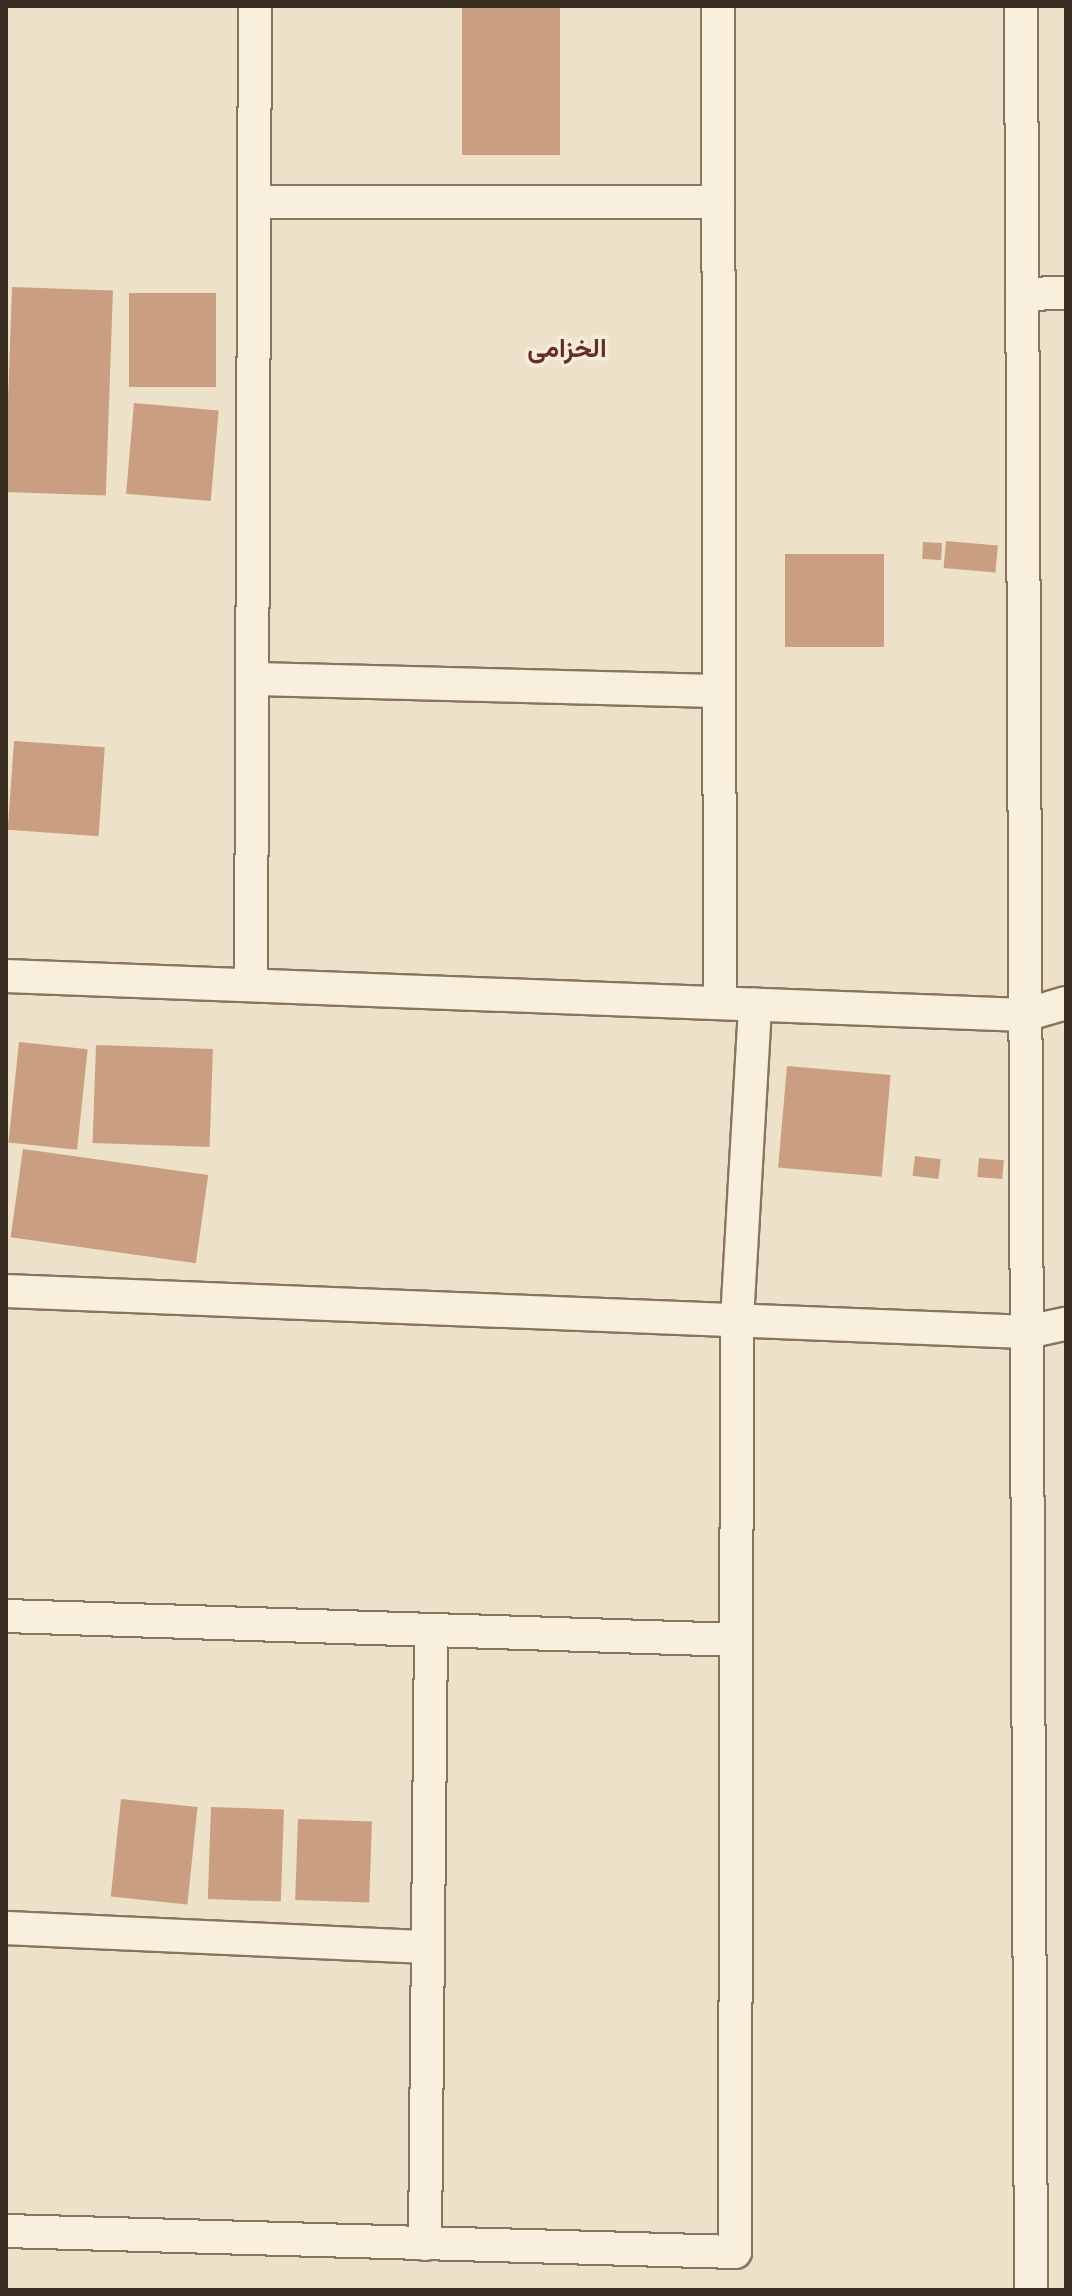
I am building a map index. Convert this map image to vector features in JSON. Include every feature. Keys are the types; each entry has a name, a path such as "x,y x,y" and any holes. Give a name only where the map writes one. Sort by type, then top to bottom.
{"street":[{"path":"251,985 255,6"},
{"path":"718,6 720,1003"},
{"path":"1021,6 1031,2290"},
{"path":"254,202 718,202"},
{"path":"1022,294 1066,293"},
{"path":"253,679 719,691"},
{"path":"6,976 1025,1015 1066,1003"},
{"path":"6,2231 735,2252 737,1320 755,1005"},
{"path":"6,1291 1027,1332 1066,1324"},
{"path":"6,1616 736,1640"},
{"path":"425,2244 431,1630"},
{"path":"6,1928 428,1947"}],"building":[{"path":"462,6 560,6 560,155 462,155"},
{"path":"12,287 113,291 106,495 6,492"},
{"path":"129,293 216,293 216,387 129,387"},
{"path":"134,403 219,410 211,501 126,494"},
{"path":"946,541 998,546 995,572 944,568"},
{"path":"923,542 942,543 941,560 922,559"},
{"path":"785,554 884,554 884,647 785,647"},
{"path":"14,741 105,747 99,836 8,830"},
{"path":"19,1042 88,1049 77,1150 8,1142"},
{"path":"96,1045 213,1049 210,1147 93,1143"},
{"path":"787,1066 891,1075 882,1177 778,1168"},
{"path":"23,1149 208,1175 196,1263 11,1237"},
{"path":"915,1156 941,1159 938,1179 913,1176"},
{"path":"979,1158 1004,1160 1002,1179 977,1177"},
{"path":"121,1799 198,1807 187,1905 111,1896"},
{"path":"211,1807 284,1810 281,1901 208,1899"},
{"path":"298,1819 372,1822 369,1903 295,1900"}],"district":[{"name":"الخزامى","path":"567,348"}]}
